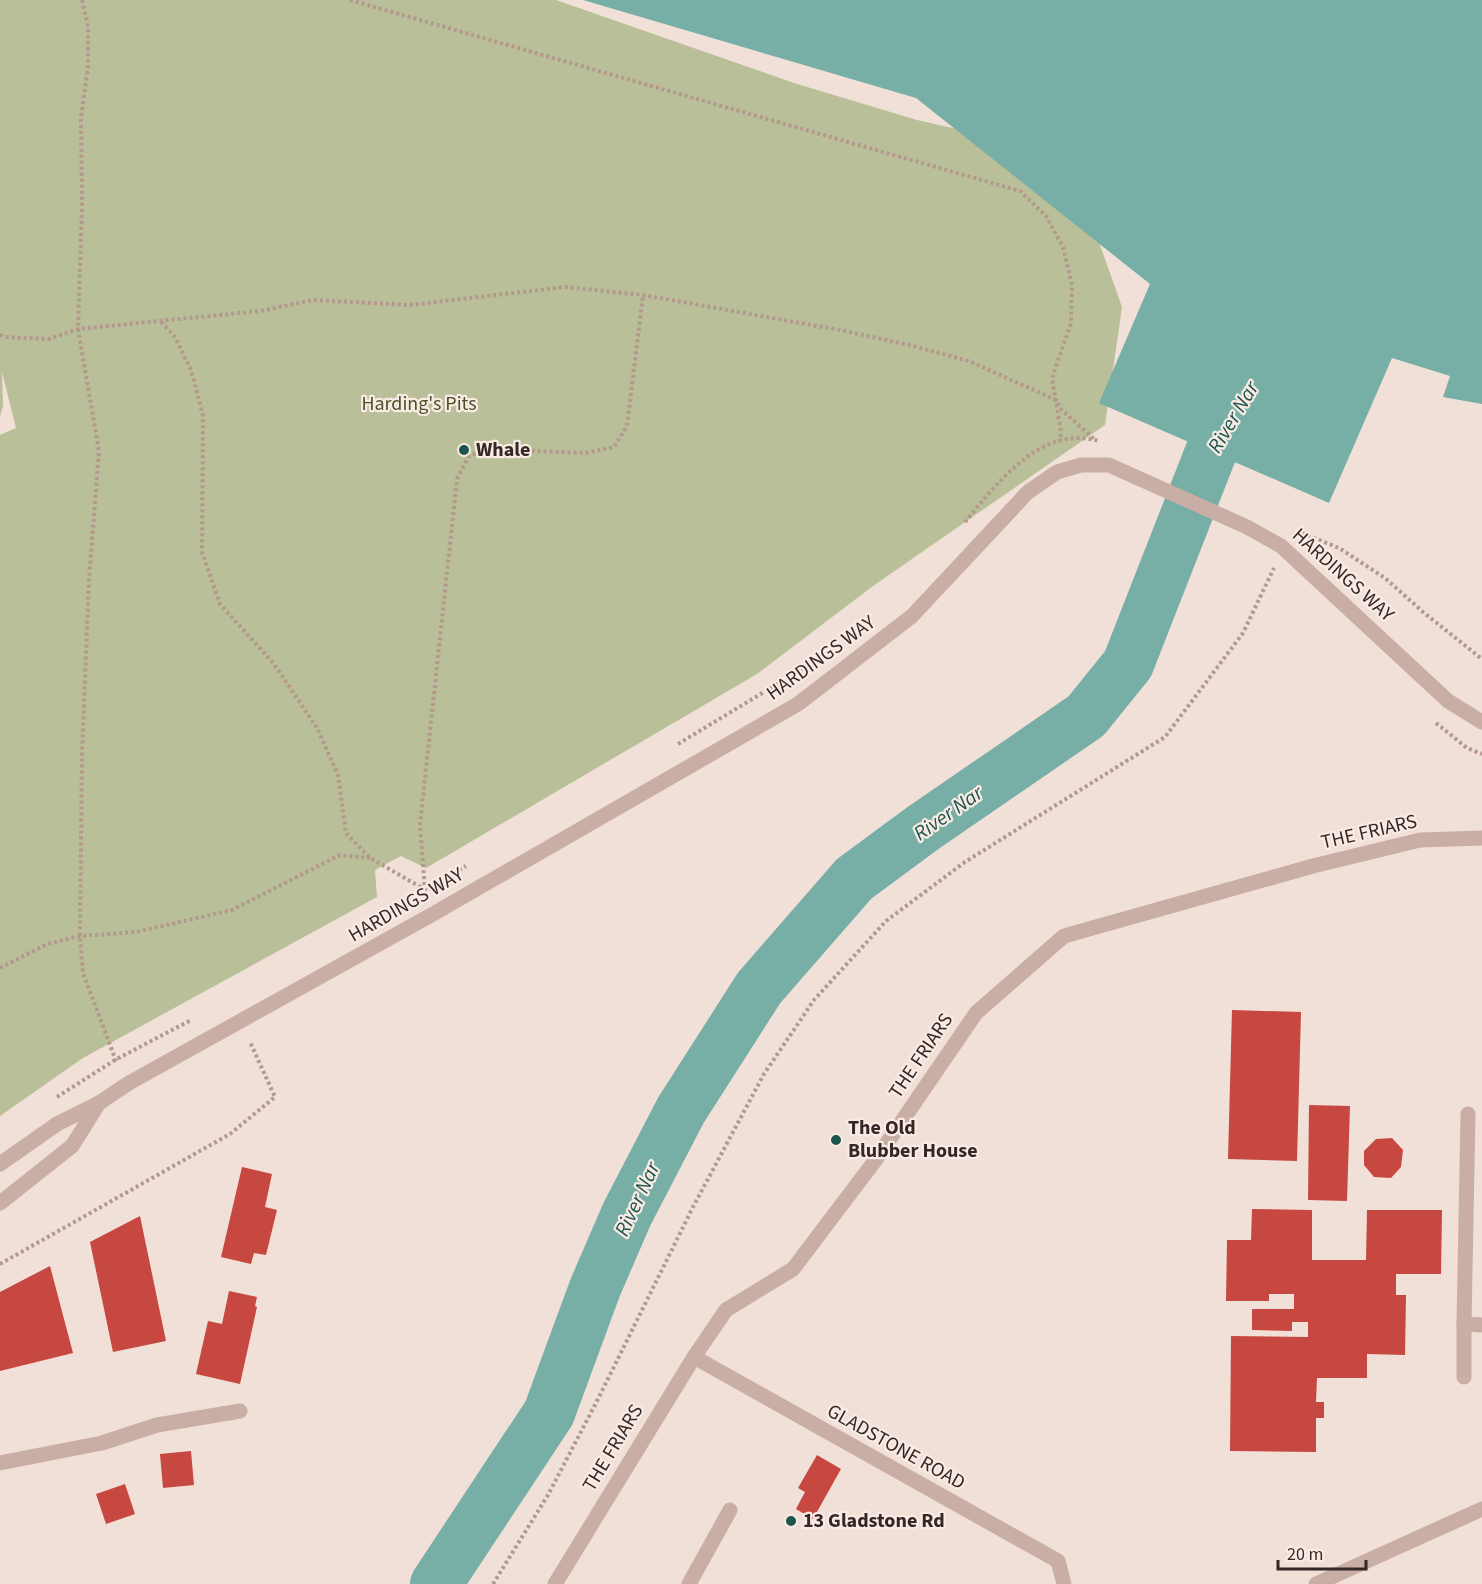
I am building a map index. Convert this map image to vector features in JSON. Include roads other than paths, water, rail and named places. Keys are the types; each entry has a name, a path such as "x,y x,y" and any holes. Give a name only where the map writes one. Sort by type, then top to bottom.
{"street":[{"name":"HARDINGS WAY","path":"0,1164 57,1124 99,1103 129,1083 240,1023 798,704 912,616 1028,492 1058,472 1081,465 1108,465 1247,527 1281,546 1448,700 1482,722"},
{"name":"THE FRIARS","path":"555,1584 693,1358 726,1310 793,1269 874,1162 976,1012 1064,936 1313,866 1420,840 1482,838"},
{"name":"HARDINGS WAY","path":"0,1203 72,1146 99,1103"},
{"path":"1464,1377 1468,1114"},
{"path":"1464,1324 1482,1325"},
{"name":"GLADSTONE ROAD","path":"693,1358 1058,1561 1064,1584"},
{"path":"0,1463 102,1443 157,1425 240,1410"},
{"path":"1316,1584 1482,1509"},
{"path":"689,1584 730,1510"}],"water":[{"path":"583,0 1482,0 1482,404 1443,397 1450,376 1392,358 1329,503 1099,403 1150,284 916,98"}],"waterway":[{"name":"River Nar","path":"436,1584 549,1413 595,1288 627,1214 681,1110 759,988 854,879 923,828 1086,716 1128,664 1211,452 1248,392"}],"place":[{"name":"Whale","path":"464,450"},
{"name":"The Old Blubber House","path":"836,1140"},
{"name":"13 Gladstone Rd","path":"791,1521"}],"park label":[{"name":"Harding's Pits","path":"419,404"}]}
